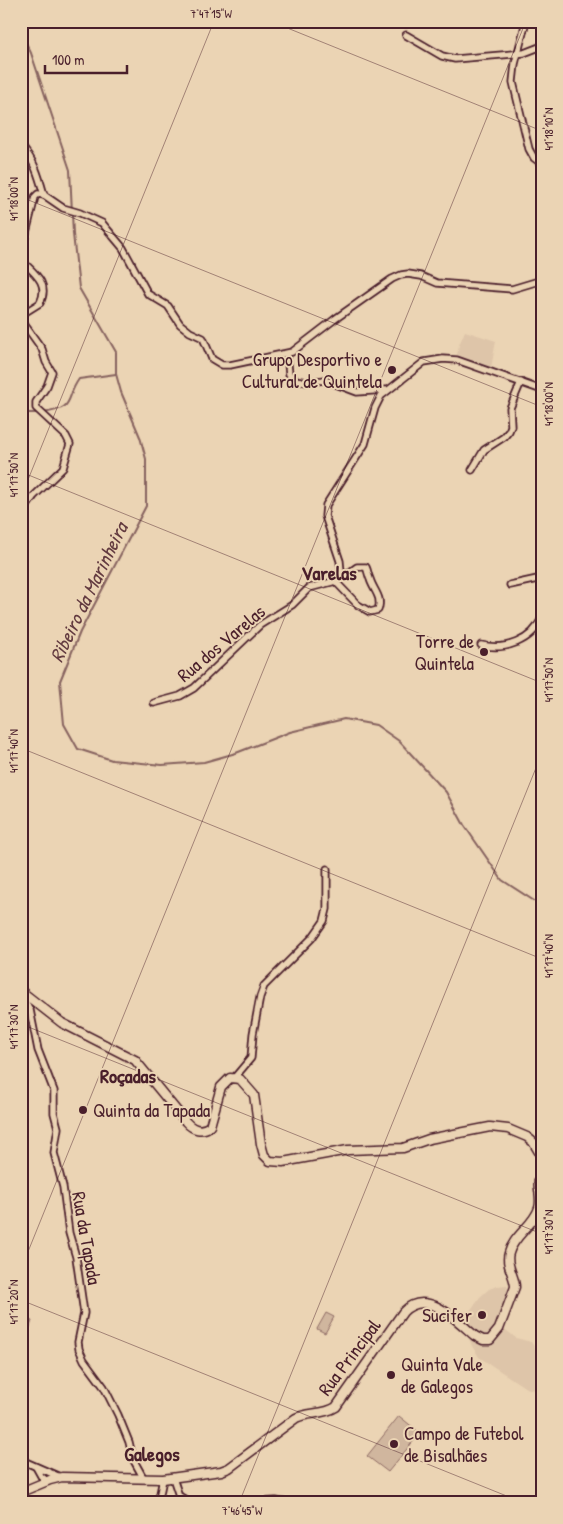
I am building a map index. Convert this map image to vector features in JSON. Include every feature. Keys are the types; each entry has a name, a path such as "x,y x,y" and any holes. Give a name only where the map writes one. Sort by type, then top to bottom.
{"street":[{"path":"526,21 513,77 514,88 529,149 534,158 542,164"},
{"path":"406,35 439,55 450,58 518,54 542,46"},
{"path":"21,146 32,160 44,196"},
{"path":"21,253 36,196 39,194 65,208 103,224 124,249 146,292 170,307 179,322 189,331 202,338 209,356 222,365 287,354 301,347 337,317 392,279 404,274 419,276 437,283 503,289 518,289 542,280"},
{"path":"21,260 40,278 43,286 43,296 40,303 24,313 22,318 42,350 46,363 52,371 48,385 36,404 40,413 70,440 63,468 34,496 21,514"},
{"path":"287,354 289,374 295,380 307,382 325,380 357,392 387,390"},
{"path":"340,574 346,576 357,568 366,567 370,580 377,592 380,604 378,610 370,612 358,606 336,581 340,574 339,556 325,516 326,505 364,447 377,403 387,390 420,364 443,359 457,360 542,390"},
{"path":"472,470 484,450 504,437 509,431 511,426 510,408 521,382"},
{"path":"510,585 542,578"},
{"name":"Rua dos Varelas","path":"154,703 180,696 190,691 263,623 292,605 309,588 336,581"},
{"path":"481,645 493,647 511,644 531,634 541,623"},
{"path":"21,992 59,1021 135,1060 186,1122 193,1128 203,1130 210,1126 220,1089 229,1079 235,1077 251,1058 253,1034 264,986 312,938 325,919 327,909 327,869"},
{"name":"Rua da Tapada","path":"21,992 30,1010 37,1048 54,1091 54,1113 58,1128 54,1152 63,1185 68,1233 76,1255 84,1313 78,1346 84,1360 104,1387 119,1417 129,1442 133,1459 144,1479"},
{"path":"235,1077 242,1081 254,1094 262,1148 266,1157 273,1162 283,1162 351,1150 404,1148 428,1139 490,1127 508,1129 527,1137 535,1144 542,1157"},
{"name":"Rua Principal","path":"21,1492 46,1479 163,1479 226,1469 296,1418 326,1412 334,1408 403,1312 414,1304 435,1305 476,1336 485,1340 492,1338 499,1328 515,1283 508,1263 509,1252 539,1210 541,1202 538,1181 542,1174"},
{"path":"21,1460 36,1467 46,1479"},
{"path":"36,1467 46,1479"},
{"path":"173,1478 176,1491 181,1498 202,1503"},
{"path":"158,1503 163,1479"},
{"path":"239,1503 272,1501 288,1503"}],"shaded area":[{"path":"465,331 496,341 491,368 457,355"},
{"path":"507,1285 508,1293 498,1324 516,1338 531,1342 542,1359 542,1392 526,1388 479,1357 462,1322 480,1297 489,1289"},
{"path":"326,1313 334,1317 325,1333 317,1329"},
{"path":"21,1317 32,1321 23,1347 21,1347"},
{"name":"Campo de Futebol de Bisalhães","path":"399,1416 420,1433 388,1472 367,1456"}],"waterway":[{"name":"Ribeiro da Marinheira","path":"21,33 31,53 70,170 73,234 79,288 116,352 116,374 121,392 140,437 146,459 146,506 80,632 60,681 64,724 78,749 112,760 162,765 204,762 236,753 290,732 344,719 376,725 399,741 446,792 464,825 502,880 542,906"},
{"path":"43,413 61,409 65,406 79,379 116,374"},
{"path":"21,413 39,413"}],"place":[{"name":"Grupo Desportivo e Cultural de Quintela","path":"392,370"},
{"name":"Torre de Quintela","path":"484,652"},
{"name":"Quinta da Tapada","path":"83,1110"},
{"name":"Sucifer","path":"482,1315"},
{"name":"Quinta Vale de Galegos","path":"391,1375"},
{"name":"Campo de Futebol de Bisalhães","path":"394,1444"}],"district":[{"name":"Varelas","path":"329,572"},
{"name":"Roçadas","path":"128,1075"},
{"name":"Galegos","path":"152,1453"}]}
